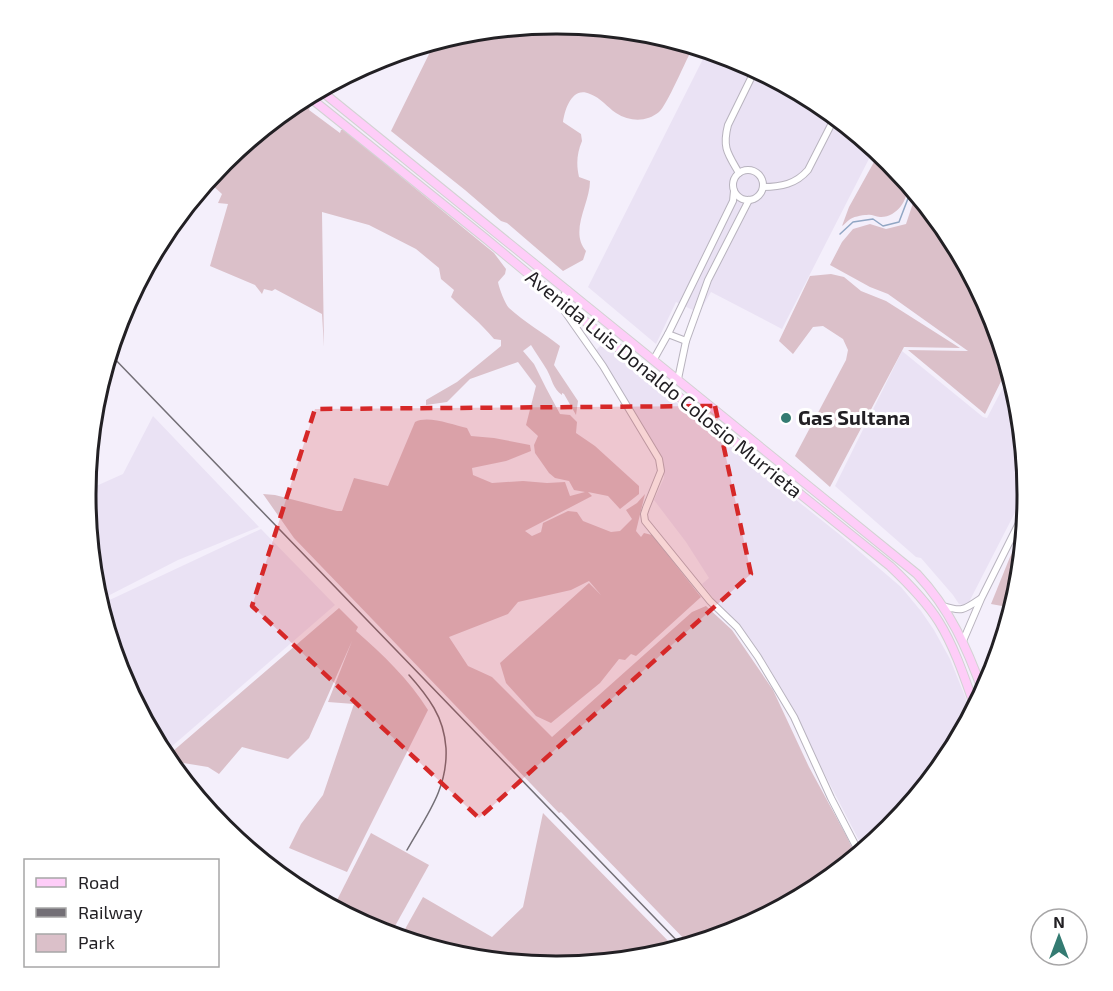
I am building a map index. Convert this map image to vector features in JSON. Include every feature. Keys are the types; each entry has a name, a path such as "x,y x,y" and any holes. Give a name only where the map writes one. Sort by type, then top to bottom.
{"main road":[{"name":"Avenida Luis Donaldo Colosio Murrieta","path":"327,96 918,574 943,606 963,641 979,679"},
{"name":"Avenida Luis Donaldo Colosio Murrieta","path":"316,102 908,582 944,632 971,697"},
{"path":"863,545 872,536"}],"street":[{"path":"739,173 726,151 726,134 728,125 751,78"},
{"path":"764,187 785,185 802,177 808,170 831,125"},
{"path":"654,359 733,201 733,181 744,170 754,171 762,177 764,187 759,196 749,201 708,280 686,341 678,379"},
{"path":"734,191 740,198 749,201"},
{"path":"568,290 560,300 563,309 603,366 659,459 661,471 646,508 645,521 710,601 737,627 758,657 794,717 856,846"},
{"path":"668,334 686,341"},
{"path":"963,641 1017,527"},
{"path":"943,606 960,610 968,608 981,599"}],"highlighted area":[{"path":"715,406 751,574 479,818 252,606 315,409"}],"shaded area":[{"path":"703,58 787,96 837,130 869,158 782,329 711,292 699,313 676,302 656,344 588,287"},
{"path":"602,344 618,356 839,534 901,587 934,630 950,659 968,703 940,752 922,776 903,799 860,842 779,686 740,625 725,613 702,584 709,578 686,542 654,500 664,478 663,459 595,351"},
{"path":"902,351 983,417 987,418 1004,385 1014,435 1017,508 967,606 959,604 921,558 916,557 835,486"},
{"path":"153,416 259,527 178,560 107,597 99,556 95,486 123,474"},
{"path":"261,529 335,605 170,748 157,726 131,672 108,601"}],"green space":[{"path":"556,34 617,38 689,54 662,108 649,118 638,120 621,116 597,98 584,92 578,93 570,100 563,122 581,134 578,172 579,177 590,181 579,235 586,251 583,260 563,271 507,223 501,221 391,131 430,52 437,50 496,38"},
{"path":"310,106 309,110 340,133 344,130 494,253 506,269 498,282 507,306 560,346 554,365 578,401 576,415 564,394 559,393 555,387 531,345 523,351 534,364 560,414 570,415 577,422 576,433 595,446 639,486 639,494 620,509 608,496 588,492 592,496 525,531 532,536 541,532 543,523 568,511 577,512 583,521 611,532 620,531 632,519 626,510 645,494 636,531 641,537 644,533 652,535 701,597 636,656 631,654 625,660 619,659 600,683 551,723 536,716 506,683 500,663 589,583 601,595 589,581 571,590 518,602 508,614 449,637 468,666 492,677 552,737 692,612 706,606 732,630 773,690 809,767 852,848 813,879 787,895 733,921 684,939 561,812 559,813 294,538 263,494 342,511 354,478 388,486 415,422 420,420 441,421 467,428 471,436 530,445 531,451 506,461 472,468 473,475 492,483 565,482 570,496 585,492 574,490 569,481 555,478 535,453 534,445 538,436 526,425 536,386 518,362 470,379 447,402 426,405 426,400 457,382 501,346 501,340 494,339 451,297 454,290 441,279 439,268 416,249 369,225 322,212 324,347 322,314 275,289 272,291 264,289 262,294 255,285 210,266 228,204 218,203 222,194 215,187 231,170 276,130"},
{"path":"874,162 906,196 900,207 891,214 880,217 857,216 842,226 849,207"},
{"path":"913,204 940,239 956,265 982,319 1003,378 985,414 908,350 968,351 888,294 830,265 842,242 853,229 870,224 886,229 906,224"},
{"path":"831,274 844,277 861,291 886,301 960,348 904,347 830,487 795,456 846,360 848,350 843,339 823,326 813,327 793,354 779,341 810,276"},
{"path":"1015,548 1004,606 991,604"},
{"path":"339,608 358,627 356,631 404,678 428,710 347,872 289,848 301,824 323,795 354,704 328,702 352,641 309,738 288,759 242,747 219,774 208,767 181,763 173,751"},
{"path":"543,813 670,942 617,953 587,956 526,956 467,948 404,931 423,897 492,937 523,907"},
{"path":"371,833 429,865 395,927 337,901"}],"waterway":[{"path":"840,234 853,222 873,219 883,226 899,222 908,198"}],"railway":[{"path":"116,360 677,941"},
{"path":"407,850 440,789 446,763 442,727 425,695 409,675"}],"place":[{"name":"Gas Sultana","path":"786,418"}]}
